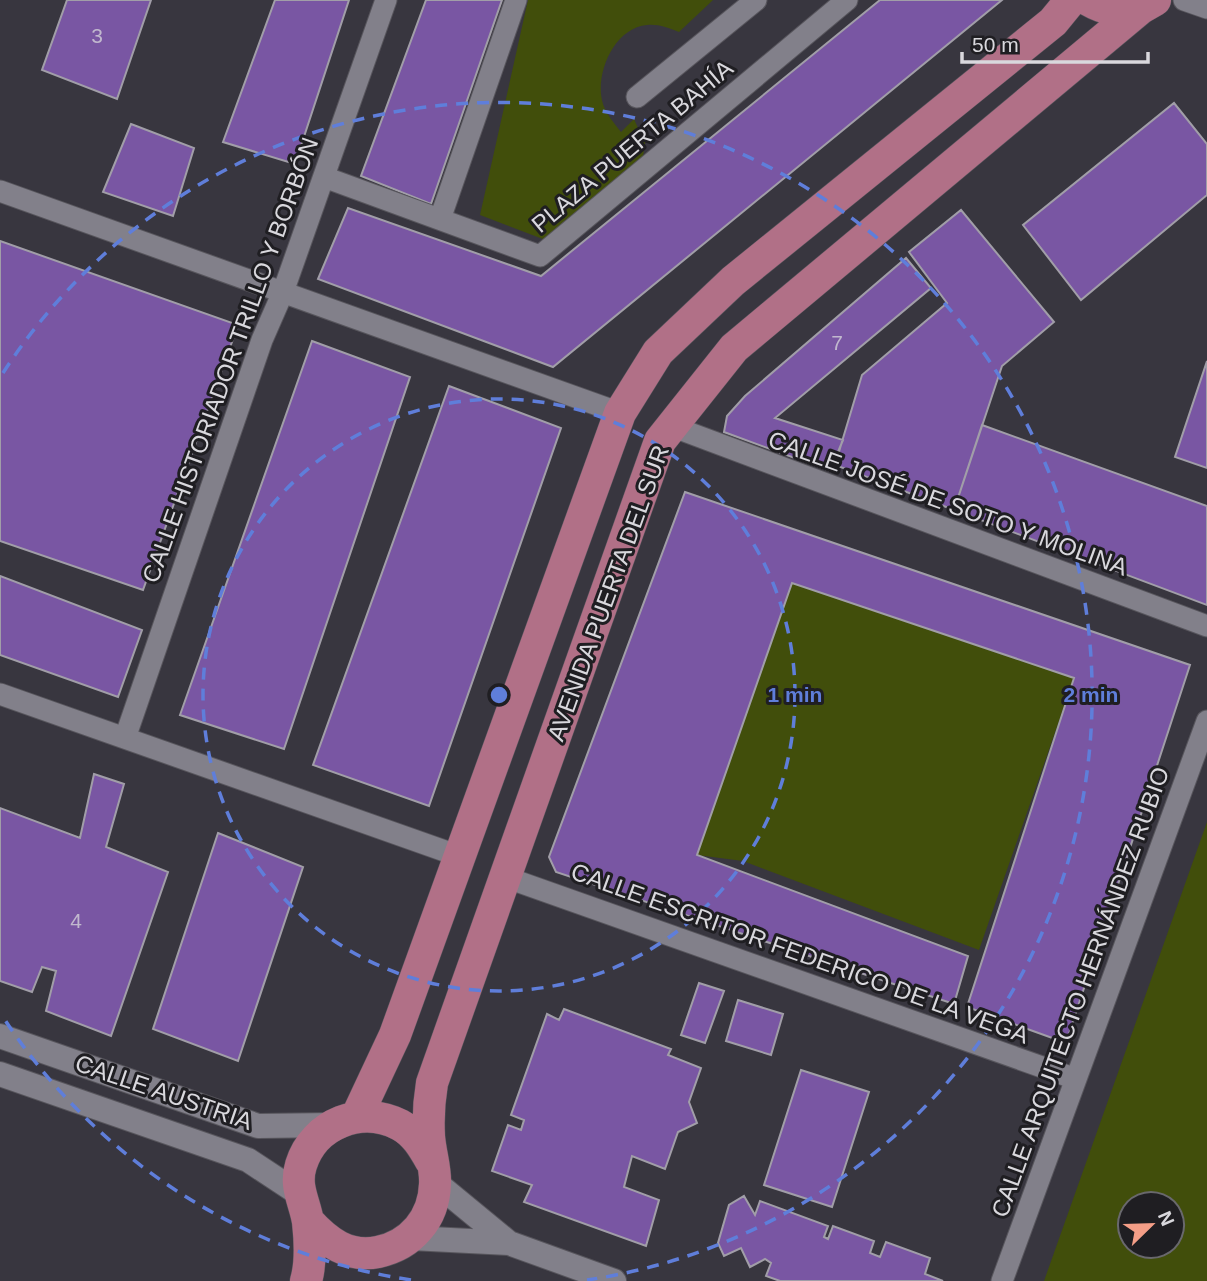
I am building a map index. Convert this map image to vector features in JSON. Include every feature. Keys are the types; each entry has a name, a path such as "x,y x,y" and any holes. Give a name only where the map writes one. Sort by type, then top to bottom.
{"main road":[{"name":"AVENIDA PUERTA DEL SUR","path":"306,1281 300,1166 312,1142 345,1120 395,1035 620,413 659,352 733,281 1053,22 1071,0"},
{"name":"AVENIDA PUERTA DEL SUR","path":"1088,0 1105,9 1123,11 1148,4"},
{"name":"AVENIDA PUERTA DEL SUR","path":"358,1281 365,1269 425,1222 433,1203 428,1107 432,1083 660,441 734,348 1148,4"},
{"path":"345,1120 380,1117 402,1125 420,1140 433,1171"},
{"path":"303,1207 324,1239 345,1250 369,1254 401,1243"}],"street":[{"name":"CALLE HISTORIADOR TRILLO Y BORBÓN","path":"125,738 262,340 283,292 386,0"},
{"path":"440,219 516,0"},
{"name":"PLAZA PUERTA BAHÍA","path":"636,97 756,0"},
{"path":"1184,0 1207,8"},
{"name":"PLAZA PUERTA BAHÍA","path":"324,177 540,256 836,2"},
{"path":"0,191 620,413"},
{"name":"CALLE JOSÉ DE SOTO Y MOLINA","path":"671,426 1207,626"},
{"path":"0,694 459,856"},
{"name":"CALLE ARQUITECTO HERNÁNDEZ RUBIO","path":"1002,1281 1207,721"},
{"name":"CALLE ESCRITOR FEDERICO DE LA VEGA","path":"505,877 1076,1079"},
{"name":"CALLE AUSTRIA","path":"0,1036 258,1126 345,1120"},
{"name":"CALLE AUSTRIA","path":"0,1074 248,1160 303,1207"},
{"path":"433,1171 509,1243"},
{"path":"401,1243 509,1243 614,1281"}],"green space":[{"path":"528,0 713,0 679,32 647,25 635,28 616,44 604,67 601,80 603,104 621,132 634,119 638,128 647,132 640,174 556,244 480,215"},
{"path":"792,583 1074,678 979,950 743,861 697,855"},
{"path":"1207,822 1207,1281 1044,1281"}],"building":[{"path":"67,0 151,0 117,99 42,70"},
{"path":"275,0 349,0 295,164 223,142"},
{"path":"426,0 502,0 431,204 361,176"},
{"path":"880,0 1002,0 553,367 318,279 348,208 541,276"},
{"path":"1174,103 1207,144 1207,195 1081,300 1023,225"},
{"path":"131,124 194,148 173,216 103,192"},
{"path":"961,210 1054,322 1002,366 954,510 835,465 862,375 947,303 909,252"},
{"path":"0,241 238,325 143,590 0,541"},
{"path":"906,258 931,288 775,418 843,440 830,471 724,432 727,416 745,396"},
{"path":"312,341 410,377 284,749 180,715"},
{"path":"1207,361 1207,468 1175,457"},
{"path":"449,386 561,428 429,806 313,765"},
{"path":"982,425 1207,506 1207,605 954,510"},
{"path":"685,492 1190,665 1066,1043 967,1007 1074,678 792,583 697,855 968,956 954,1004 556,872 549,857"},
{"path":"0,576 142,630 118,697 0,655"},
{"path":"94,774 124,784 106,847 168,872 111,1036 46,1011 56,971 42,967 32,992 0,981 0,808 80,838"},
{"path":"218,833 303,867 238,1061 153,1029"},
{"path":"699,983 724,991 705,1043 681,1035"},
{"path":"738,1000 783,1014 771,1055 726,1041"},
{"path":"564,1009 671,1049 668,1055 701,1068 689,1102 697,1123 678,1132 665,1169 632,1156 624,1187 659,1200 646,1246 524,1202 532,1185 492,1171 508,1125 521,1130 524,1120 511,1115 547,1014 559,1020"},
{"path":"801,1070 869,1092 832,1207 764,1185"},
{"path":"744,1196 755,1215 760,1201 828,1226 824,1237 828,1239 833,1226 874,1241 870,1253 880,1257 886,1242 930,1258 925,1274 943,1281 780,1281 766,1276 771,1263 765,1259 750,1267 741,1248 724,1256 718,1243 729,1205"}]}
